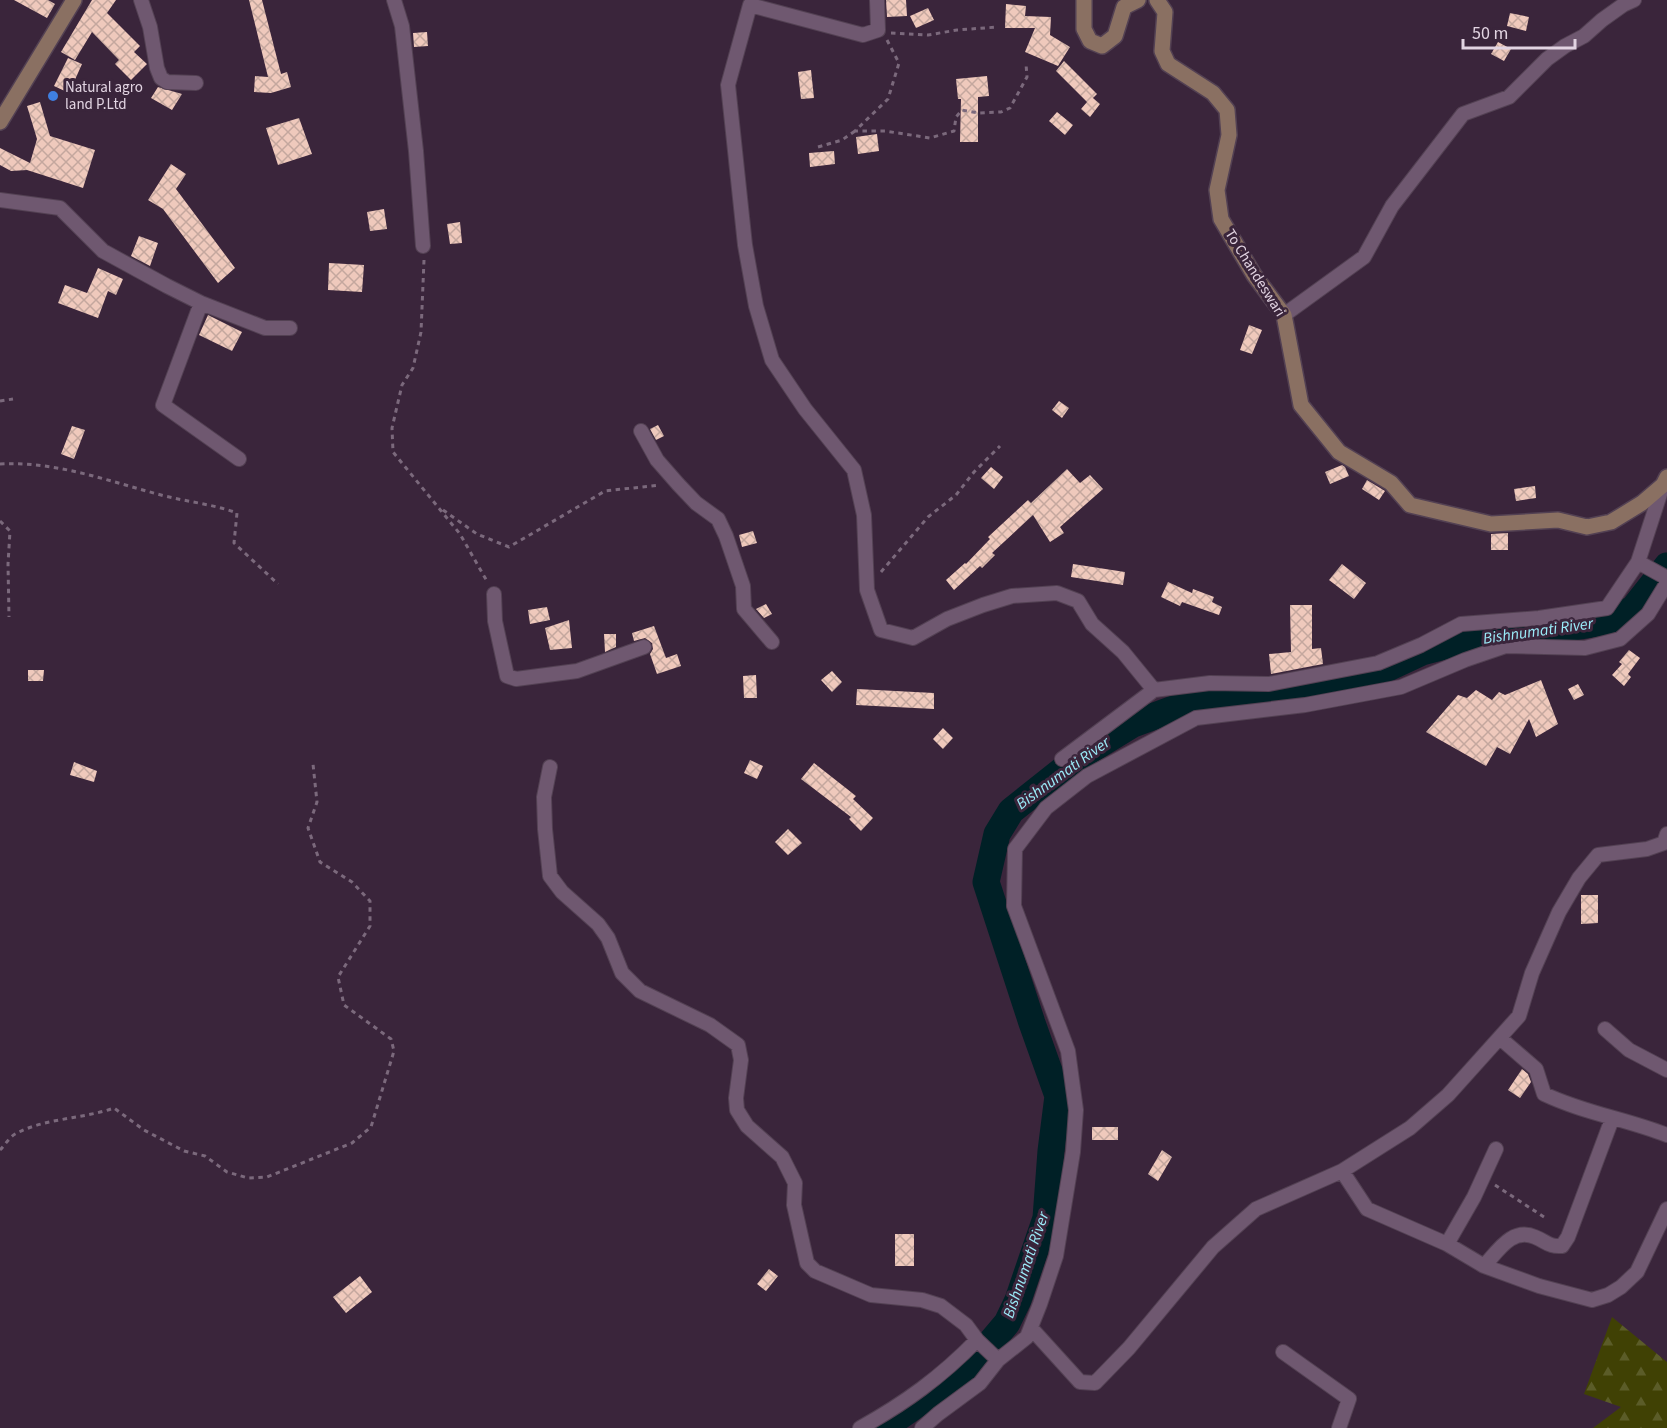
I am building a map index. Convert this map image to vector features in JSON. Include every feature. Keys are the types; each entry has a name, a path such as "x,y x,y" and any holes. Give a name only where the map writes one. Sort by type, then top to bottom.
{"street":[{"path":"0,122 74,0"},
{"path":"141,0 150,27 157,68 161,78 166,82 196,82"},
{"path":"394,0 402,26 416,151 423,246"},
{"path":"877,0 878,30 863,35 750,5 728,85 745,245 756,306 772,360 805,409 854,470 864,515 867,590 881,630 913,638 947,619 1012,596 1057,593 1078,601 1092,624 1123,652 1154,690"},
{"path":"1084,0 1084,29 1090,41 1102,46 1115,36 1124,7 1138,0"},
{"name":"To Chandeswari","path":"1157,0 1165,12 1162,51 1168,64 1213,93 1227,110 1229,135 1217,190 1221,219 1254,275 1284,315 1301,405 1339,452 1391,483 1410,505 1491,524 1558,520 1587,527 1611,522 1642,503 1665,481"},
{"path":"1284,315 1364,257 1392,206 1463,114 1509,97 1547,59 1584,36 1623,5 1634,0"},
{"path":"0,200 60,208 103,251 201,303 265,328 290,328"},
{"path":"201,303 163,405 239,459"},
{"path":"640,431 657,460 678,484 696,503 718,519 743,586 744,609 772,642"},
{"path":"1062,759 1154,690 1210,683 1269,684 1378,663 1421,645 1461,624 1539,618 1607,608 1638,562 1665,481"},
{"path":"1638,562 1667,578"},
{"path":"922,1428 980,1383 995,1356 1027,1337 1056,1256 1073,1152 1076,1110 1068,1051 1014,906 1015,849 1046,808 1087,776 1196,718 1305,705 1401,687 1465,660 1506,646 1585,648 1620,639 1648,614 1667,583"},
{"path":"494,594 495,621 507,676 516,679 577,670 644,647"},
{"path":"550,767 544,797 550,876 562,892 598,924 608,938 622,973 640,991 710,1025 738,1045 741,1060 736,1098 737,1110 747,1126 782,1157 795,1183 794,1205 807,1263 815,1271 871,1295 922,1300 941,1306 966,1325 977,1340 995,1356"},
{"path":"1031,1328 1080,1382 1095,1383 1129,1348 1213,1247 1256,1209 1342,1171 1410,1128 1448,1095 1519,1016 1532,973 1558,912 1592,862 1598,855 1647,849 1664,843 1667,834"},
{"path":"1605,1029 1629,1050 1667,1071"},
{"path":"1500,1038 1536,1069 1544,1094 1567,1105 1612,1119 1642,1125 1667,1135"},
{"path":"1484,1266 1509,1238 1517,1234 1533,1236 1552,1246 1563,1246 1612,1119"},
{"path":"1447,1244 1496,1149"},
{"path":"1342,1171 1367,1209 1447,1244 1484,1266 1539,1286 1592,1300 1622,1287 1637,1272 1663,1230 1667,1209"},
{"path":"860,1428 916,1394 955,1363 977,1340"},
{"path":"1283,1352 1349,1399 1338,1428"}],"path":[{"path":"878,30 928,35 998,27"},
{"path":"818,147 842,140 855,131 888,99 899,63 891,45 878,30"},
{"path":"855,131 885,131 930,138 954,131 956,117 962,110 978,113 1001,112 1010,108 1027,77 1026,64"},
{"path":"423,246 421,332 413,368 402,385 394,417 393,452 460,534 494,594"},
{"path":"0,401 13,399"},
{"path":"867,590 928,517 956,495 974,472 1000,446"},
{"path":"0,464 26,463 82,473 237,513 234,543 278,584"},
{"path":"439,507 477,534 509,548 605,491 678,484"},
{"path":"0,521 10,531 9,617"},
{"path":"0,1150 15,1134 49,1123 93,1116 114,1108 144,1130 184,1151 204,1156 227,1172 248,1178 267,1177 352,1143 371,1127 394,1051 391,1039 344,1005 338,977 370,926 370,901 352,882 320,862 309,828 317,802 313,764"},
{"path":"1483,1177 1548,1219"}],"green space":[{"path":"1612,1317 1667,1362 1667,1428 1593,1428 1621,1407 1584,1394"}],"building":[{"path":"14,0 48,0 55,4 47,18"},
{"path":"92,0 116,0 107,13 140,46 134,52 147,64 131,80 115,64 119,60 92,32 75,60 61,52"},
{"path":"249,0 262,0 281,74 287,72 291,87 271,93 254,92 255,76 268,77"},
{"path":"886,0 906,0 907,16 887,17"},
{"path":"1006,4 1026,6 1025,16 1051,17 1050,35 1070,47 1058,66 1025,52 1035,28 1005,28"},
{"path":"928,8 934,20 916,28 910,16"},
{"path":"1510,13 1529,17 1526,31 1507,26"},
{"path":"427,32 428,46 414,47 413,33"},
{"path":"1498,42 1511,49 1504,61 1491,54"},
{"path":"68,58 82,64 69,93 54,86"},
{"path":"1064,61 1097,94 1093,98 1100,104 1090,117 1081,109 1087,102 1056,71"},
{"path":"811,70 814,98 801,99 798,72"},
{"path":"987,76 989,96 978,97 978,142 960,142 961,99 958,99 956,79"},
{"path":"158,87 182,94 172,110 151,98"},
{"path":"40,102 50,136 95,150 83,188 27,170 11,171 0,165 0,148 30,163 37,139 27,106"},
{"path":"1057,112 1073,125 1065,135 1049,121"},
{"path":"299,118 312,154 278,165 266,128"},
{"path":"877,134 879,151 858,154 856,137"},
{"path":"834,151 835,164 810,167 809,153"},
{"path":"171,164 186,174 176,189 235,268 218,283 163,209 148,200"},
{"path":"384,209 387,229 370,231 367,212"},
{"path":"460,222 462,243 450,244 447,224"},
{"path":"139,236 158,243 150,266 131,256"},
{"path":"329,263 364,265 362,292 328,290"},
{"path":"98,268 123,279 116,295 108,291 98,318 58,303 65,285 87,293"},
{"path":"208,315 242,332 232,351 199,335"},
{"path":"1249,325 1262,330 1252,354 1240,350"},
{"path":"1059,401 1069,408 1062,418 1052,410"},
{"path":"658,425 664,436 656,440 650,429"},
{"path":"72,426 85,430 74,459 61,454"},
{"path":"1342,465 1349,476 1330,484 1325,472"},
{"path":"991,467 1003,477 994,489 981,478"},
{"path":"1067,469 1080,483 1090,475 1103,489 1060,527 1064,533 1050,542 1033,515 992,553 995,555 982,568 980,566 954,590 946,580 966,564 990,539 988,537 1028,500 1031,503"},
{"path":"1367,480 1385,491 1379,500 1362,489"},
{"path":"1535,486 1536,498 1516,501 1514,489"},
{"path":"753,531 757,543 742,547 739,535"},
{"path":"1508,533 1508,550 1491,550 1491,534"},
{"path":"1073,564 1125,572 1123,585 1071,577"},
{"path":"1342,564 1366,583 1354,599 1329,580"},
{"path":"1168,582 1192,593 1193,589 1214,597 1212,602 1222,607 1219,615 1182,602 1180,606 1161,597"},
{"path":"766,604 772,614 764,618 756,609"},
{"path":"1290,605 1312,605 1312,649 1321,648 1323,664 1271,674 1269,654 1291,652"},
{"path":"547,607 550,620 530,624 528,610"},
{"path":"569,620 572,648 550,650 545,628"},
{"path":"654,626 666,658 677,654 681,666 657,674 650,654 653,649 652,643 645,638 634,641 632,633"},
{"path":"604,634 616,634 616,647 605,652"},
{"path":"1629,650 1640,658 1628,674 1631,677 1624,686 1612,675 1622,664 1619,662"},
{"path":"28,670 44,670 43,681 28,681"},
{"path":"832,671 842,682 832,692 821,680"},
{"path":"756,675 757,698 744,698 743,676"},
{"path":"1541,680 1558,724 1536,737 1529,719 1510,754 1497,747 1486,766 1426,732 1458,695 1467,698 1476,690 1492,700 1499,692 1505,695"},
{"path":"1578,684 1584,695 1574,700 1568,689"},
{"path":"857,689 934,693 934,709 856,705"},
{"path":"943,728 953,738 943,749 933,739"},
{"path":"750,760 763,766 757,779 744,773"},
{"path":"74,762 97,771 94,782 70,775"},
{"path":"814,763 856,796 853,799 873,818 861,831 849,819 851,817 801,779"},
{"path":"788,829 802,843 788,855 775,842"},
{"path":"1581,895 1598,895 1598,923 1581,924"},
{"path":"1522,1069 1528,1074 1531,1082 1520,1098 1508,1090"},
{"path":"1092,1127 1118,1127 1118,1140 1092,1140"},
{"path":"1162,1150 1172,1157 1158,1181 1148,1174"},
{"path":"895,1234 914,1234 914,1266 895,1266"},
{"path":"769,1269 778,1276 766,1291 757,1284"},
{"path":"360,1276 372,1292 346,1313 333,1297"}],"waterway":[{"name":"Bishnumati River","path":"883,1428 969,1368 1007,1323 1018,1300 1046,1218 1058,1096 986,882 997,834 1011,811 1079,757 1133,724 1179,707 1262,699 1358,682 1422,652 1468,640 1513,632 1568,628 1605,622 1633,609 1667,566"}],"place":[{"name":"Natural agro land P.Ltd","path":"53,96"}]}
